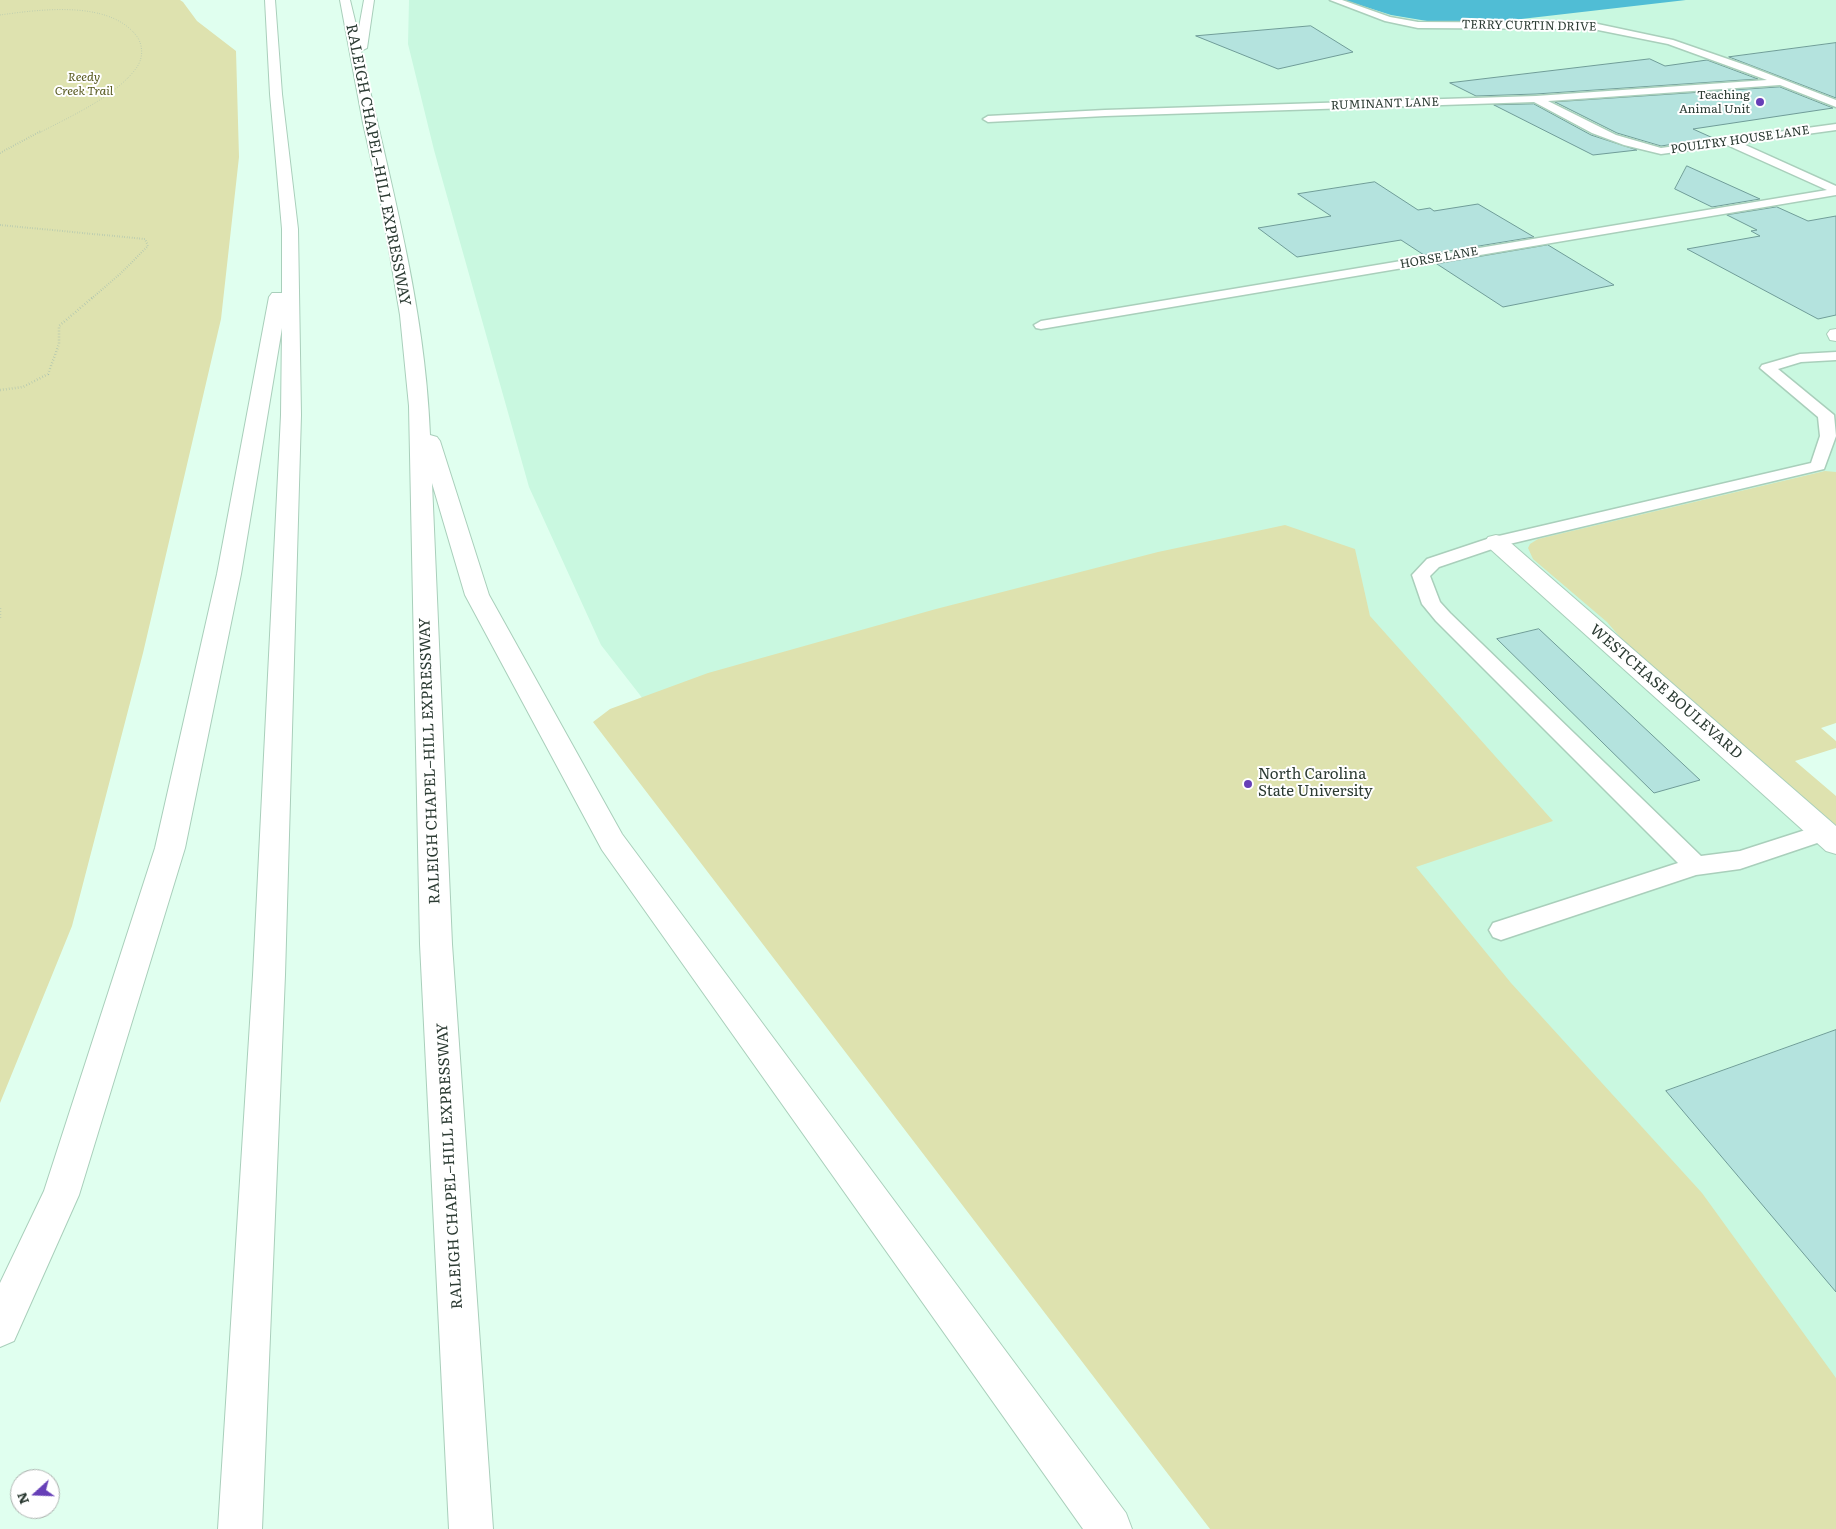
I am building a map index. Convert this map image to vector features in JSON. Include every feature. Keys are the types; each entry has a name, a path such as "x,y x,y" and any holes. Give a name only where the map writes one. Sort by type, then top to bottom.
{"main road":[{"path":"240,1529 269,975 291,415 290,228 276,94 270,0"},
{"name":"RALEIGH CHAPEL–HILL EXPRESSWAY","path":"345,0 370,123 390,208 409,315 419,406 436,944 471,1529"},
{"path":"359,64 369,0"},
{"path":"260,43 276,94"},
{"path":"0,1327 61,1195 170,848 229,574 290,228"},
{"path":"419,406 477,595 612,842 1110,1529"},
{"name":"WESTCHASE BOULEVARD","path":"1496,542 1830,837"}],"lane":[{"name":"TERRY CURTIN DRIVE","path":"1334,0 1388,19 1418,25 1593,26 1670,42 1782,82 1836,104"},
{"name":"RUMINANT LANE","path":"988,119 1105,113 1536,99 1782,82"},
{"name":"POULTRY HOUSE LANE","path":"1536,99 1596,132 1636,148 1661,151 1836,127"},
{"path":"1728,142 1836,191"},
{"name":"HORSE LANE","path":"1041,325 1836,191"},
{"path":"1696,866 1432,604 1421,575 1433,563 1496,542 1818,466 1828,436 1826,415 1767,368 1800,358 1836,356"},
{"path":"1501,930 1696,866 1740,860 1830,837"}],"path":[{"path":"0,15 58,8 100,10"},
{"path":"0,153 113,91 138,66 142,46 138,37 125,22 114,14"},
{"path":"0,225 145,239 148,246 120,274 59,326 59,344 48,374 23,387 0,390"},
{"path":"0,608 0,619"}],"shaded area":[{"name":"North Carolina State University","path":"409,0 1836,0 1836,477 1532,549 1836,828 1836,1529 1289,1529 601,645 529,487 434,150 408,44"}],"green space":[{"name":"Reedy Creek Trail","path":"0,0 180,0 197,21 236,51 239,157 221,319 143,653 72,926 0,1103"},
{"path":"1825,471 1836,472 1836,723 1821,728 1836,741 1836,748 1795,761 1836,796 1836,828 1626,644 1607,622 1533,559 1528,548 1530,544 1538,539"},
{"path":"1285,525 1355,549 1370,616 1553,821 1416,867 1511,983 1702,1193 1836,1378 1836,1529 1210,1529 593,722 610,709 708,673 936,609 1158,552"}],"water":[{"path":"1344,0 1686,0 1504,21 1471,22 1427,21 1391,15"}],"building":[{"path":"1311,26 1353,52 1278,69 1196,36"},
{"path":"1836,43 1836,98 1729,57"},
{"path":"1650,59 1665,66 1707,60 1758,79 1536,94 1476,96 1450,83"},
{"path":"1780,87 1833,108 1693,129 1713,138 1661,146 1617,133 1555,102"},
{"path":"1534,104 1591,135 1637,150 1593,155 1494,105"},
{"path":"1687,166 1760,199 1712,207 1675,189"},
{"path":"1375,182 1418,210 1430,208 1434,211 1478,204 1534,237 1424,255 1401,240 1297,257 1258,228 1331,216 1298,194"},
{"path":"1777,207 1808,221 1836,216 1836,315 1818,319 1687,249 1760,236 1751,231 1757,230 1727,215"},
{"path":"1548,245 1614,285 1503,307 1437,264"},
{"path":"1539,629 1700,780 1654,793 1497,639"},
{"path":"1836,1030 1836,1292 1666,1091"}],"place":[{"name":"Teaching Animal Unit","path":"1760,102"},
{"name":"North Carolina State University","path":"1248,784"}]}
